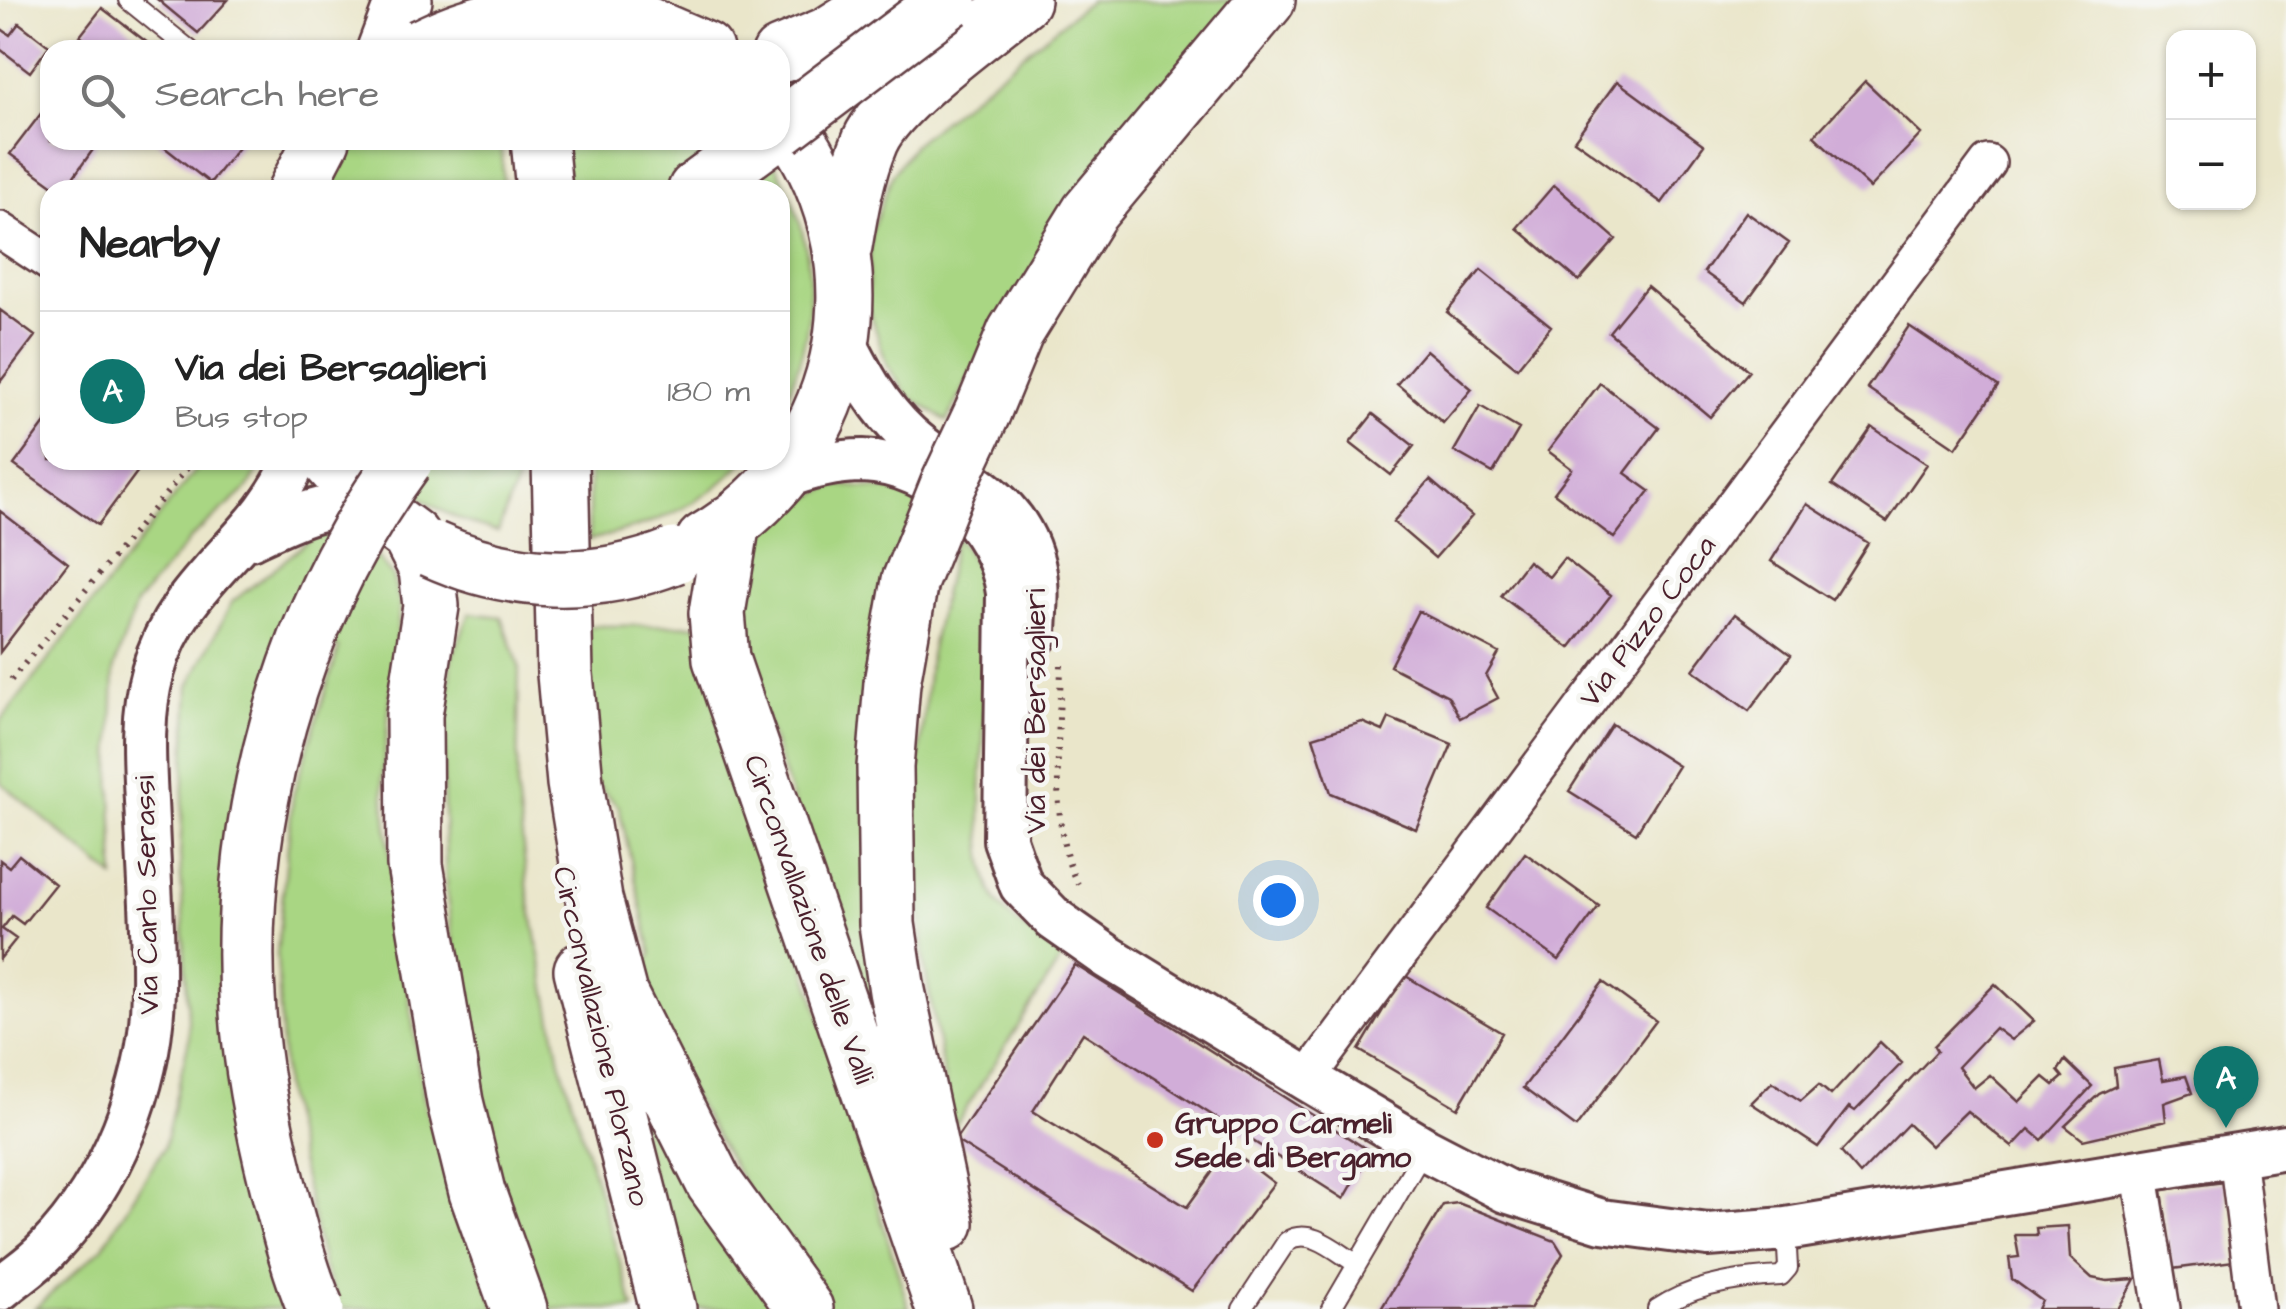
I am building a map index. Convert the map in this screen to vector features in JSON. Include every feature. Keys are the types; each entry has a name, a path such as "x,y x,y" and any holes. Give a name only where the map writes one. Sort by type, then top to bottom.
{"highway":[{"path":"488,0 502,40"},
{"path":"509,0 522,40"},
{"path":"790,53 828,35 883,0"},
{"path":"790,120 950,0"},
{"path":"843,254 851,202 871,139 882,120 1022,0"},
{"path":"964,1309 896,992 888,924 885,767 892,683 910,581 1016,333 1089,213 1268,0"},
{"path":"407,37 498,18 594,9 684,40"},
{"path":"790,128 824,186 843,254 846,294 834,379 819,416 790,462"},
{"path":"520,150 522,180"},
{"path":"540,150 543,180"},
{"path":"710,180 750,150"},
{"path":"340,470 404,530 427,569 431,606 414,715 415,865 455,1102 477,1192 519,1309"},
{"path":"316,1309 300,1271 267,1140 248,1014 250,889 258,805 287,694 324,600 378,496 397,470"},
{"name":"Circonvallazione Plorzano","path":"539,470 544,669 566,901 668,1309"},
{"name":"Circonvallazione Plorzano","path":"560,470 565,674 575,784 594,899 618,994 714,1182 805,1309"},
{"path":"404,530 482,568 544,578 610,575 674,556 732,522 785,470"},
{"name":"Circonvallazione delle Valli","path":"732,522 716,613 721,659 944,1309"}],"street":[{"name":"Via Pizzo Coca","path":"1307,1079 1988,163"},
{"path":"0,230 40,256"},
{"name":"Via dei Bersaglieri","path":"842,339 868,388 890,418 911,438 989,493 1014,518 1028,548 1036,576 1035,848 1039,867 1050,884 1108,957"},
{"name":"Via dei Bersaglieri","path":"779,479 840,462 893,467 938,486 966,509 991,542 1008,594 1005,840 1020,885 1033,899 1108,957 1424,1148 1506,1191 1602,1222 1708,1235 1786,1228 2286,1147"},
{"path":"241,542 276,500 291,470"},
{"path":"241,542 314,509 348,502 404,530"},
{"name":"Via Carlo Serassi","path":"0,1288 46,1252 88,1201 120,1139 143,1067 153,992 144,734 148,688 159,652 186,602 201,580 241,542"},
{"path":"2237,1156 2256,1309"},
{"path":"2139,1170 2162,1309"}],"lane":[{"path":"128,0 178,40"},
{"path":"1331,1309 1424,1148"},
{"path":"1657,1309 1676,1296 1749,1278 1781,1276 1788,1268 1786,1228"},
{"path":"1242,1309 1287,1240 1297,1234 1307,1234 1357,1264"}],"path":[{"path":"11,680 186,470"}],"green space":[{"path":"1090,0 1246,0 1006,308 947,421 907,395 887,365 867,303 871,232 892,175 914,144"},
{"path":"351,150 502,150 503,180 334,180"},
{"path":"563,150 766,150 783,180 567,180"},
{"path":"790,196 804,239 809,272 809,307 790,388"},
{"path":"195,470 258,470 248,488 192,537 136,604 114,668 111,769 115,878 0,782 0,722"},
{"path":"386,470 521,470 498,532 431,505"},
{"path":"589,470 734,470 711,491 674,513 589,540"},
{"path":"836,485 900,491 923,502 889,631 900,1128 752,677 745,635 743,590 753,548 779,514"},
{"path":"345,533 368,547 392,575 400,604 382,779 394,893 425,1107 496,1309 341,1309 323,1266 284,1088 277,953 293,795 339,648 296,627 226,884 299,1309 34,1309 102,1248 164,1148 189,1039 180,855 189,686 232,602 314,537"},
{"path":"956,536 983,583 988,622 981,800 987,877 998,903 1012,919 1064,954 953,1129 924,962 914,809 930,654"},
{"path":"470,613 502,617 519,666 517,792 528,893 560,1061 634,1309 549,1309 505,1199 473,1084 446,890 443,771 452,657"},
{"path":"701,625 909,1309 818,1309 627,985 652,955 619,807 581,769 579,626"},
{"path":"614,1014 785,1309 681,1309"}],"building":[{"path":"158,0 228,0 198,33"},
{"path":"102,8 144,40 85,40 80,36"},
{"path":"19,23 41,40 40,58 30,72 0,49 0,28 10,35"},
{"path":"1617,81 1704,145 1662,203 1574,140"},
{"path":"1865,81 1921,134 1870,188 1814,136"},
{"path":"40,115 40,150 93,150 71,180 45,180 10,154"},
{"path":"168,150 236,150 212,180 206,180"},
{"path":"1554,185 1616,239 1579,281 1517,228"},
{"path":"1746,212 1789,243 1746,302 1704,272"},
{"path":"1481,270 1551,326 1517,368 1447,312"},
{"path":"1647,286 1749,371 1710,417 1609,332"},
{"path":"0,310 35,336 0,382"},
{"path":"1909,326 1998,386 1956,448 1867,388"},
{"path":"1426,350 1472,389 1443,423 1397,384"},
{"path":"1600,383 1659,428 1625,473 1650,491 1614,538 1554,493 1572,469 1548,451"},
{"path":"1480,406 1519,429 1493,473 1454,451"},
{"path":"1373,414 1414,446 1391,475 1350,443"},
{"path":"1872,427 1927,464 1887,522 1832,485"},
{"path":"40,430 40,470 139,470 98,525 14,465"},
{"path":"1430,480 1472,516 1435,558 1393,522"},
{"path":"1807,504 1868,543 1832,600 1771,561"},
{"path":"0,511 68,563 0,652"},
{"path":"1564,558 1611,595 1570,648 1501,596 1528,561 1549,577"},
{"path":"1418,611 1499,653 1486,676 1498,698 1460,718 1448,696 1390,666"},
{"path":"1735,614 1791,655 1749,711 1693,670"},
{"path":"1389,718 1452,744 1416,829 1331,793 1313,737 1362,722 1383,731"},
{"path":"1612,724 1678,766 1636,833 1569,791"},
{"path":"1525,853 1599,906 1559,960 1486,908"},
{"path":"19,855 55,884 23,924 12,916 2,929 16,939 0,959 0,860 9,867"},
{"path":"1075,965 1371,1152 1344,1199 1083,1033 1033,1111 1187,1207 1229,1149 1274,1183 1192,1291 955,1140"},
{"path":"1404,975 1502,1033 1458,1108 1359,1050"},
{"path":"1603,982 1656,1021 1576,1127 1523,1088"},
{"path":"1995,984 2034,1021 2011,1040 1995,1028 1958,1067 1974,1088 1990,1075 2019,1102 2044,1077 2054,1085 2063,1077 2058,1071 2065,1060 2092,1086 2042,1140 2029,1129 2012,1147 1967,1111 1931,1146 1908,1124 1860,1174 1841,1152 1937,1051 1934,1046"},
{"path":"1880,1042 1902,1063 1855,1111 1849,1107 1818,1147 1751,1103 1772,1082 1801,1101 1819,1085 1831,1095"},
{"path":"2159,1060 2163,1080 2186,1076 2192,1093 2164,1103 2166,1121 2083,1140 2065,1126 2099,1094 2116,1086 2114,1068"},
{"path":"2224,1182 2234,1261 2172,1269 2162,1190"},
{"path":"1458,1203 1555,1241 1563,1254 1530,1309 1381,1309 1443,1205"},
{"path":"2068,1226 2070,1258 2092,1278 2135,1279 2118,1309 2038,1309 2042,1301 2012,1279 2009,1258 2019,1257 2015,1235 2037,1235 2036,1228"}],"place":[{"name":"Via dei Bersaglieri","path":"2226,1128"},
{"name":"Gruppo Carmeli Sede di Bergamo","path":"1155,1140"}]}
